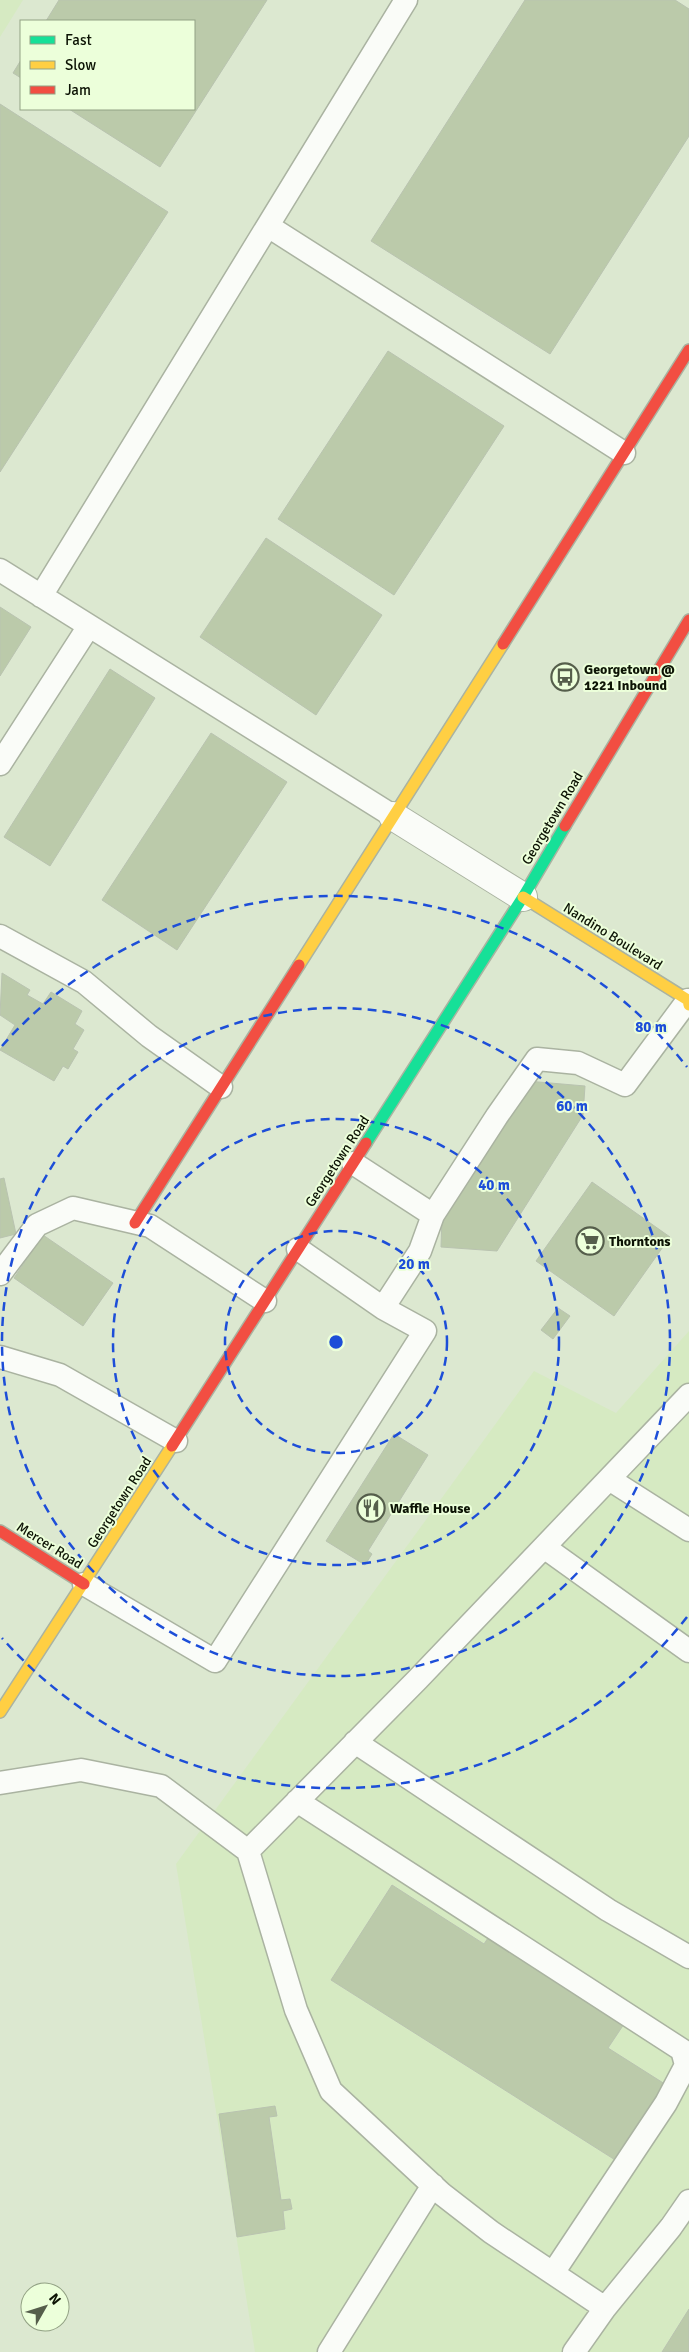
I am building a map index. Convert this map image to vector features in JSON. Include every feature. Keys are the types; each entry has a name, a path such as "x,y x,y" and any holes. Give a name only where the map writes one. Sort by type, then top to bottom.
{"street":[{"path":"135,1223 689,350"},
{"name":"Georgetown Road","path":"0,1712 176,1441 522,897 689,620"},
{"path":"393,816 522,897"},
{"name":"Nandino Boulevard","path":"522,897 689,1001"},
{"name":"Mercer Road","path":"0,1531 84,1584"}],"lane":[{"path":"41,596 406,0"},
{"path":"268,226 624,453"},
{"path":"0,570 393,816"},
{"path":"0,764 90,626"},
{"path":"0,936 84,982 149,1036 221,1087"},
{"path":"383,1308 420,1251 434,1215 497,1116 537,1059 578,1063 624,1085 689,1001"},
{"path":"353,1163 434,1215"},
{"path":"0,1274 37,1225 74,1208 150,1226 265,1301"},
{"path":"84,1584 215,1661 425,1331 383,1308 298,1249"},
{"path":"0,1357 60,1375 176,1441"},
{"path":"248,1851 689,1395"},
{"path":"609,1478 689,1530"},
{"path":"544,1547 689,1651"},
{"path":"354,1742 608,1910 689,1957"},
{"path":"0,1783 82,1770 161,1786 248,1851 296,2010 332,2091 433,2185 491,2232 605,2308"},
{"path":"297,1800 682,2050 686,2065 666,2103 553,2274"},
{"path":"329,2352 433,2185"},
{"path":"574,2352 605,2308 671,2227 689,2201"}],"shaded area":[{"path":"0,0 23,0 0,37"},
{"path":"689,1331 689,2352 255,2352 176,1864 534,1371 616,1413"}],"building":[{"path":"59,0 267,0 160,167 71,110 195,110 195,20 47,20"},
{"path":"525,0 675,0 689,9 689,136 550,354 371,241"},
{"path":"20,62 20,77 13,73"},
{"path":"0,104 168,212 0,472"},
{"path":"388,351 504,426 394,595 278,519"},
{"path":"266,538 382,615 316,715 200,637"},
{"path":"0,607 31,627 0,676"},
{"path":"110,669 155,698 50,866 4,837"},
{"path":"211,733 287,782 177,950 102,900"},
{"path":"2,973 30,990 27,995 43,1004 51,992 82,1011 75,1024 84,1030 73,1049 78,1052 68,1069 63,1066 54,1081 0,1050 15,1025 0,1015"},
{"path":"527,1081 585,1086 583,1115 497,1251 441,1247 442,1217"},
{"path":"4,1178 16,1234 0,1238 0,1179"},
{"path":"592,1182 670,1237 614,1316 536,1261"},
{"path":"43,1235 113,1283 83,1326 14,1278"},
{"path":"558,1308 570,1316 553,1339 541,1330"},
{"name":"Waffle House","path":"394,1434 428,1455 368,1551 372,1554 365,1565 326,1541"},
{"path":"392,1885 484,1944 488,1938 624,2024 608,2048 668,2086 620,2163 331,1980"},
{"path":"275,2106 277,2116 269,2117 281,2200 290,2199 292,2209 283,2211 285,2229 237,2237 219,2114"},
{"path":"689,2309 689,2352 662,2352"}],"traffic: fast":[{"path":"366,1143 523,897 565,826"}],"traffic: slow":[{"path":"299,965 503,644"},
{"path":"523,897 688,1000 689,1005"},
{"path":"0,1712 172,1446"}],"traffic: jam":[{"path":"503,644 689,350"},
{"path":"565,826 689,620"},
{"path":"135,1223 299,965"},
{"path":"172,1446 366,1143"},
{"path":"0,1531 84,1584"}],"place":[{"name":"Georgetown @ 1221 Inbound","path":"565,677"},
{"name":"Thorntons","path":"590,1241"},
{"name":"Waffle House","path":"371,1508"}]}
